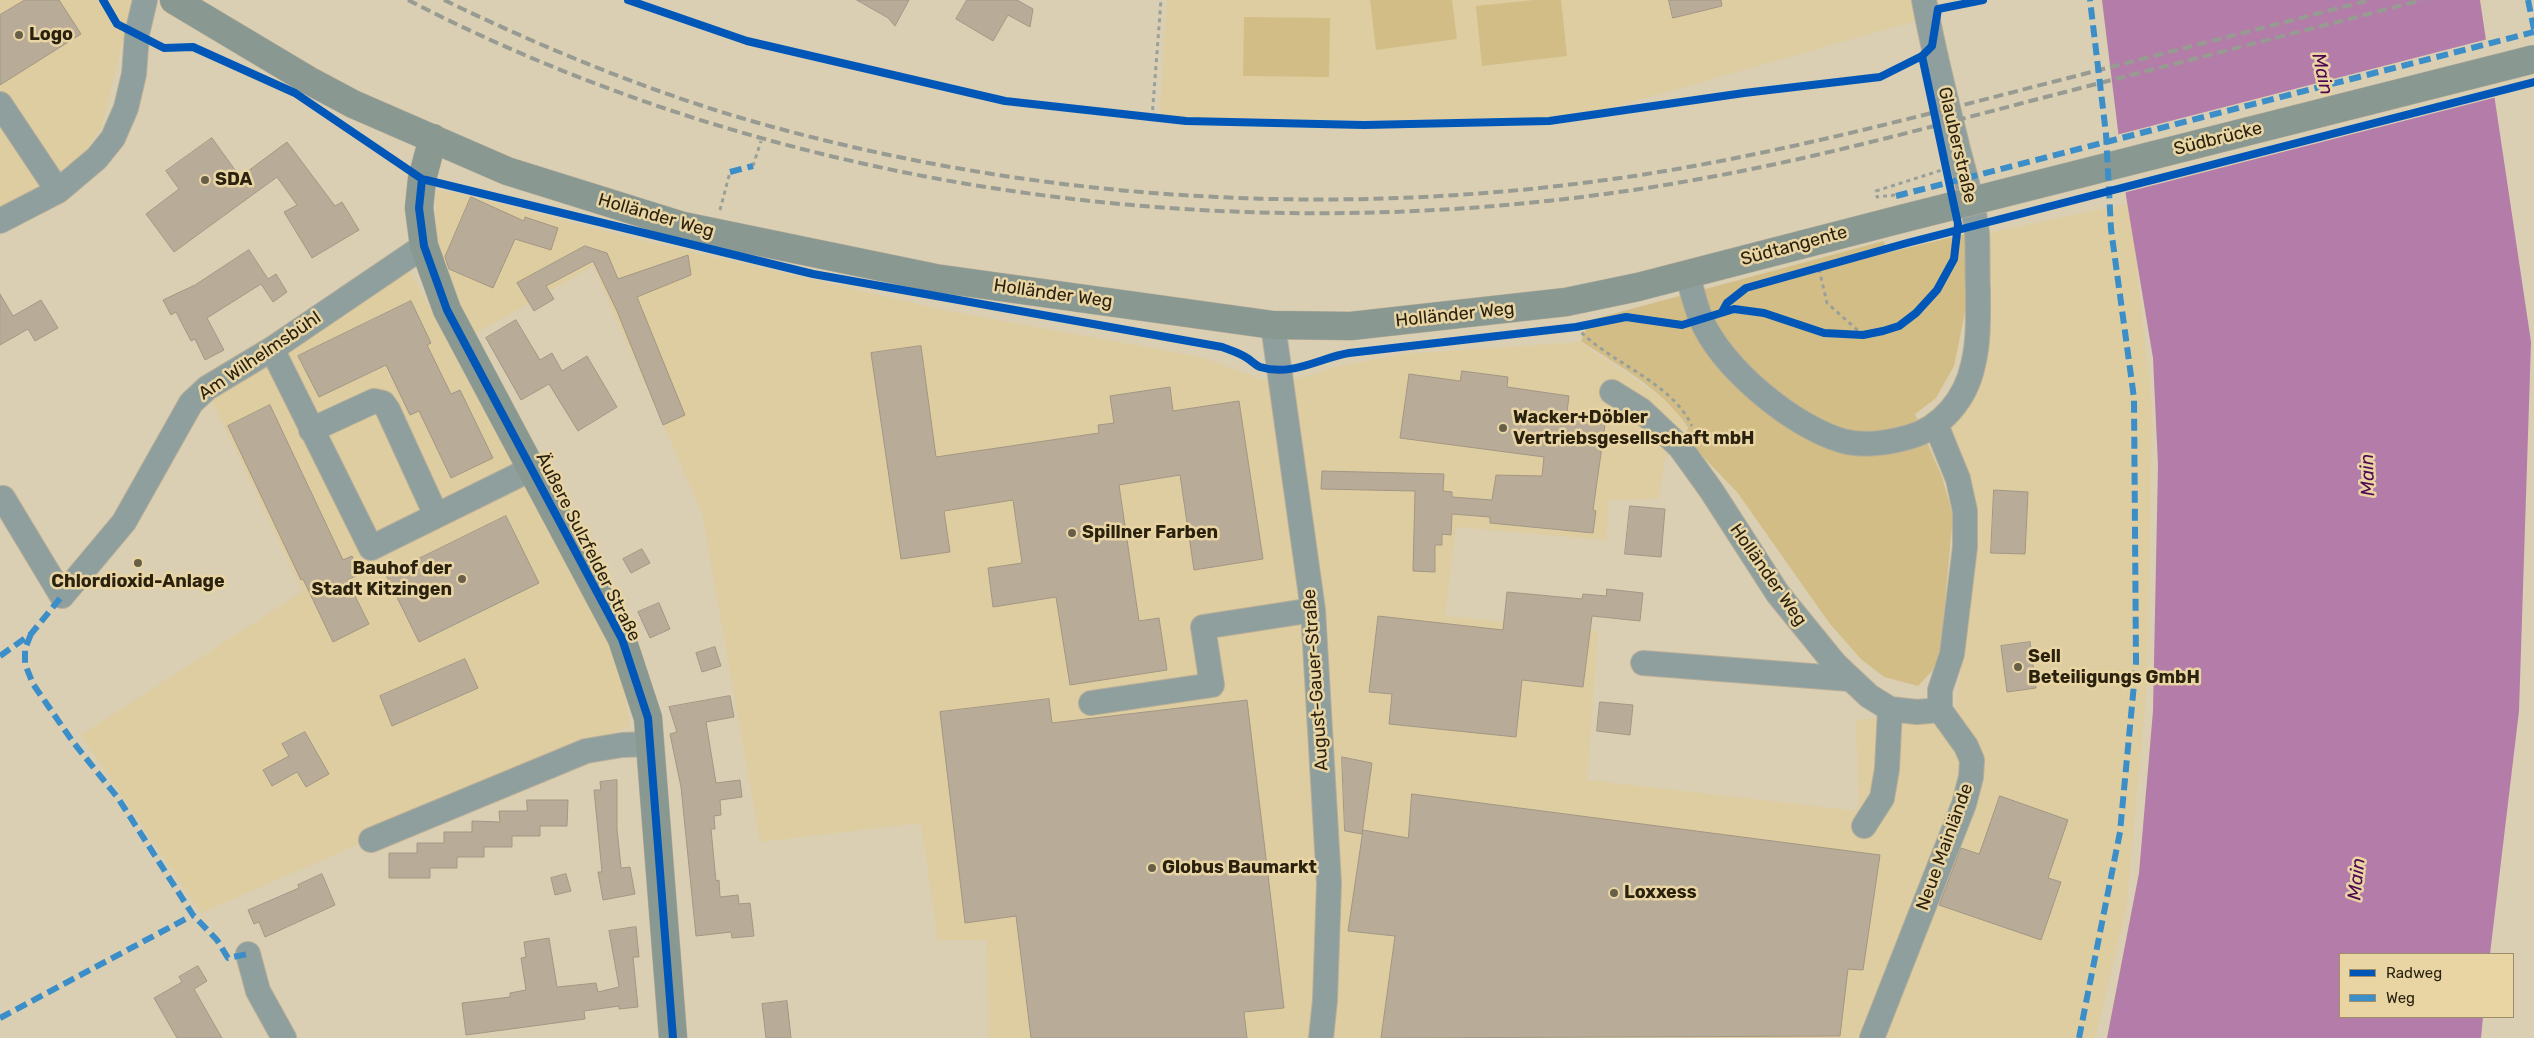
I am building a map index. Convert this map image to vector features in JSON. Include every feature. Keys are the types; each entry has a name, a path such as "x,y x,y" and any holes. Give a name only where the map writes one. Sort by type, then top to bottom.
{"main road":[{"path":"174,0 308,80 353,104 434,138"},
{"name":"Südbrücke","path":"1898,207 2534,59"},
{"name":"Holländer Weg","path":"434,138 507,171 683,226 714,233 935,278 1273,325 1351,326 1495,311 1566,302 1688,274"},
{"name":"Äußere Sulzfelder Straße","path":"434,138 420,193 419,208 424,246 447,310 622,638 648,718 673,1038"},
{"name":"Südtangente","path":"1688,274 1898,207"}],"street":[{"path":"0,221 58,191 96,158 113,138 126,108 134,74 137,34 145,0"},
{"name":"Glauberstraße","path":"1688,274 1700,319 1727,359 1750,382 1791,415 1820,432 1844,441 1870,444 1910,437 1936,425 1950,412 1966,388 1973,365 1978,302 1976,231 1932,46 1924,0"},
{"path":"0,104 8,134 58,191"},
{"name":"Am Wilhelmsbühl","path":"0,500 3,498 62,596 124,522 191,403 206,388 272,349 424,246"},
{"name":"August-Gauer-Straße","path":"1273,325 1313,610 1329,883 1325,1000 1321,1038"},
{"path":"272,349 371,548 531,469"},
{"name":"Holländer Weg","path":"1612,392 1641,410 1680,447 1711,490 1778,594 1835,664 1850,679 1869,696 1890,709 1917,712 1940,710"},
{"path":"311,430 374,401 383,404 388,410 436,515"},
{"path":"1936,425 1958,479 1965,511 1965,548 1952,654 1940,690 1940,710"},
{"path":"1091,703 1212,685 1203,627 1313,610"},
{"path":"1643,662 1850,679"},
{"path":"1864,826 1882,798 1888,769 1890,709"},
{"name":"Neue Mainlände","path":"1872,1038 1964,804 1971,777 1972,760 1966,746 1940,710"},
{"path":"371,840 586,751 622,745 649,744"},
{"path":"248,954 258,991 284,1038"}],"path":[{"path":"1152,118 1161,0"},
{"path":"753,166 761,141"},
{"path":"1944,159 1948,178"},
{"path":"1898,207 1877,197 1876,191 1946,168"},
{"path":"714,233 730,172"},
{"path":"1819,269 1827,303 1867,334"},
{"path":"1566,328 1592,324"},
{"path":"1846,334 1867,334"}],"shaded area":[{"path":"0,0 133,0 102,126 72,173 0,216"},
{"path":"1167,0 1913,0 1915,21 1600,111 1548,118 1366,120 1190,118 1160,115"},
{"path":"1370,0 1452,0 1457,39 1376,50"},
{"path":"1534,0 1561,0 1567,56 1482,66 1476,6"},
{"path":"1244,17 1330,18 1329,77 1243,76"},
{"path":"436,190 461,194 620,235 948,311 1201,357 1264,380 1306,377 1336,367 1402,354 1580,342 1658,395 1676,411 1686,428 1665,459 1659,499 1609,500 1606,540 1456,527 1445,616 1598,631 1587,780 1859,811 1856,720 1956,711 1975,544 1946,428 1978,380 1988,233 2130,203 2152,408 2147,687 2126,911 2095,1038 989,1038 987,940 938,940 921,823 760,842 702,513 593,266 474,335 435,262"},
{"path":"1965,234 1968,298 1954,366 1936,398 1915,414 1942,477 1953,516 1940,656 1932,671 1918,686 1884,677 1861,659 1830,624 1737,492 1684,437 1688,428 1678,414 1666,401 1639,379 1581,341 1590,320 1884,241 1887,253"},
{"path":"402,257 616,644 630,726 201,913 81,735 303,591 205,386"}],"water":[{"name":"Main","path":"2102,0 2480,0 2531,342 2519,711 2490,953 2339,953 2339,1018 2483,1018 2481,1038 2107,1038 2139,873 2153,711 2158,465 2153,358 2126,196"}],"pier":[{"path":"2488,39 2497,97 2123,193 2116,135"}],"building":[{"path":"25,0 59,0 81,34 0,85 0,15"},
{"path":"857,0 909,0 895,26 888,18"},
{"path":"967,0 1017,0 1033,9 1030,27 1008,15 993,41 956,19"},
{"path":"1669,0 1721,0 1722,6 1673,18"},
{"path":"212,138 240,177 287,142 335,206 342,202 359,230 312,258 284,212 297,205 277,177 174,252 146,214 179,189 166,171"},
{"path":"471,197 524,221 525,217 558,228 551,250 515,239 493,288 449,269 445,257"},
{"path":"585,246 607,253 618,279 688,255 691,275 637,297 685,415 663,425 617,311 593,261 546,286 554,299 534,311 517,283"},
{"path":"249,250 268,279 276,274 287,292 273,302 261,284 207,318 224,350 205,360 195,339 191,341 176,312 171,315 163,300 195,285"},
{"path":"0,294 13,316 41,300 58,328 35,341 28,329 0,345"},
{"path":"411,301 431,343 427,345 451,394 460,390 493,458 451,478 419,411 410,415 386,365 319,397 298,356"},
{"path":"516,320 540,360 552,353 562,371 587,356 617,407 578,431 549,384 521,400 486,338"},
{"name":"Spillner Farben","path":"921,346 936,457 1099,433 1098,425 1114,423 1110,396 1170,387 1173,411 1239,401 1263,559 1194,570 1180,475 1119,485 1139,621 1159,618 1167,670 1070,685 1056,597 993,607 988,568 1022,563 1013,500 944,511 950,552 901,559 871,353"},
{"name":"Wacker+Döbler Vertriebsgesellschaft mbH","path":"1462,371 1508,377 1507,387 1569,396 1567,412 1606,418 1593,510 1596,511 1593,533 1490,523 1490,517 1452,514 1451,535 1442,534 1442,545 1435,545 1435,572 1413,571 1415,491 1321,489 1322,471 1444,474 1443,491 1452,492 1452,497 1492,500 1496,475 1542,476 1544,457 1400,438 1409,374 1460,381"},
{"path":"270,405 343,560 352,556 360,574 347,580 369,624 333,642 303,579 301,580 228,426"},
{"path":"1994,490 2028,492 2025,554 1991,553"},
{"path":"1630,506 1665,509 1661,557 1625,554"},
{"name":"Bauhof der Stadt Kitzingen","path":"506,516 539,583 419,642 386,575"},
{"path":"642,549 650,563 631,573 623,559"},
{"path":"1607,589 1643,593 1640,621 1592,616 1583,687 1522,680 1516,737 1389,724 1392,694 1369,692 1378,616 1503,630 1507,592 1582,599 1583,594 1606,596"},
{"path":"659,603 670,629 650,638 638,612"},
{"name":"Sell Beteiligungs GmbH","path":"2030,642 2036,688 2007,692 2001,646"},
{"path":"715,647 721,666 702,672 696,653"},
{"path":"465,659 478,688 392,726 380,696"},
{"path":"730,696 734,717 706,722 716,783 740,780 742,797 720,800 721,815 714,816 715,829 711,829 716,881 719,880 720,897 738,895 739,904 750,903 754,936 732,938 731,932 696,936 681,787 670,734 677,732 669,707"},
{"name":"Globus Baumarkt","path":"1049,699 1052,723 1247,700 1284,1008 1244,1012 1247,1038 1031,1038 1016,916 965,923 940,712"},
{"path":"1600,702 1633,705 1630,735 1597,731"},
{"path":"305,732 329,774 306,787 297,772 272,786 263,770 289,756 282,744"},
{"path":"1342,757 1372,763 1362,834 1345,831"},
{"path":"617,780 617,829 621,868 630,867 635,894 603,900 598,872 602,872 594,790 601,790 600,782"},
{"name":"Loxxess","path":"1412,794 1880,855 1863,970 1848,969 1840,1036 1381,1038 1395,936 1348,931 1363,830 1408,838"},
{"path":"2000,796 2068,820 2048,878 2061,882 2041,940 1939,905 1961,848 1979,854"},
{"path":"527,800 568,800 567,826 540,826 540,836 512,836 512,847 484,847 484,857 457,857 457,868 430,868 430,878 389,878 389,853 417,853 417,843 444,843 444,832 472,832 472,821 500,822 499,811 527,811"},
{"path":"322,874 335,905 265,937 259,922 254,924 248,910 299,888 298,885"},
{"path":"566,874 571,891 555,895 551,878"},
{"path":"636,927 639,957 633,957 638,1007 619,1009 619,1006 584,1011 585,1019 466,1035 462,1003 510,997 510,993 526,990 521,958 526,957 524,942 549,938 557,987 596,983 598,992 619,987 609,931"},
{"path":"198,966 207,981 194,989 222,1038 177,1038 154,998 182,982 179,977"},
{"path":"787,1001 791,1038 766,1038 762,1004"}],"railway":[{"path":"408,0 559,69 716,125 877,167 1042,195 1208,210 1375,212 1541,202 1705,178 1745,170 1902,134 2422,0"},
{"path":"444,0 570,57 656,90 744,119 899,157 1012,177 1125,191 1239,198 1353,199 1468,194 1581,183 1737,158 1907,119 2370,0"}],"marked path":[{"path":"2079,1038 2120,832 2136,663 2134,398 2111,229 2106,134 2090,0"},
{"path":"2528,0 2534,29"},
{"path":"1896,196 2534,32"},
{"path":"730,172 753,166"},
{"path":"0,656 31,634 62,596"},
{"path":"31,634 25,649 25,664 33,684 73,742 118,798 193,915 217,940 228,958 248,954"},
{"path":"0,1018 193,915"}],"cycle path":[{"path":"103,0 117,24 164,48 193,47 295,93 422,179 813,274 1222,347 1241,355 1260,367 1283,370 1305,366 1349,353 1576,327 1626,317 1682,325 1734,309 1764,313 1824,333 1863,335 1899,326 1916,313 1937,290 1954,259 1958,224 1922,56"},
{"path":"628,0 747,41 1005,101 1186,121 1364,125 1549,121 1744,93 1880,77 1922,56 1932,46 1938,9 1983,0"},
{"path":"1722,312 1727,303 1746,288 1907,243 2534,82"},
{"path":"422,179 419,208 424,246 447,310 622,639 648,718 673,1038"}],"place":[{"name":"Logo","path":"19,35"},
{"name":"SDA","path":"205,180"},
{"name":"Wacker+Döbler Vertriebsgesellschaft mbH","path":"1503,428"},
{"name":"Spillner Farben","path":"1072,533"},
{"name":"Chlordioxid-Anlage","path":"138,563"},
{"name":"Bauhof der Stadt Kitzingen","path":"462,579"},
{"name":"Sell Beteiligungs GmbH","path":"2018,667"},
{"name":"Globus Baumarkt","path":"1152,868"},
{"name":"Loxxess","path":"1614,893"}]}
